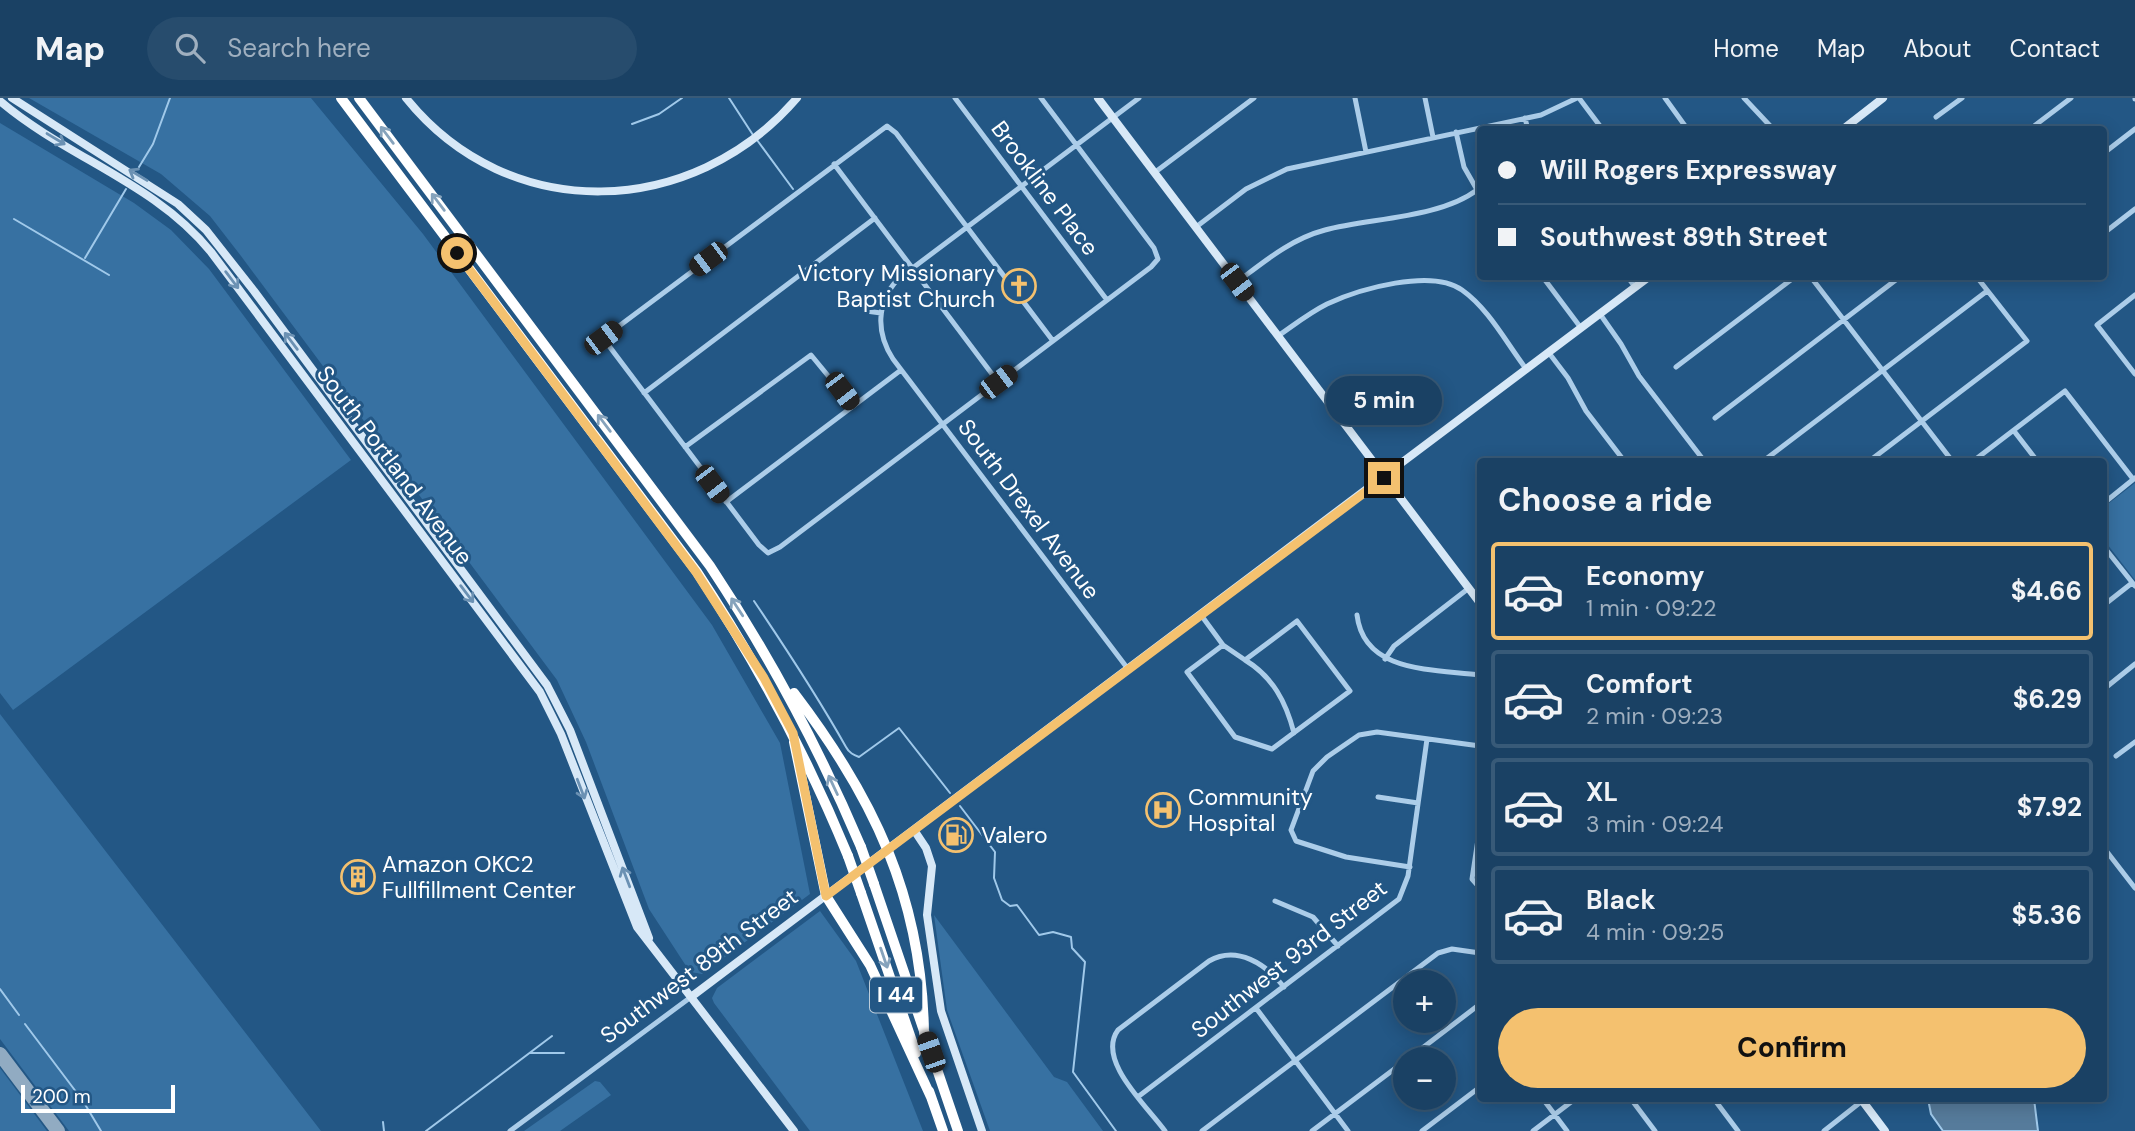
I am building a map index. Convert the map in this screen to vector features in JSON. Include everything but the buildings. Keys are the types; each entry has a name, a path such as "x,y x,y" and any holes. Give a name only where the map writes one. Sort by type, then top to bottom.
{"highway":[{"name":"I 44","path":"341,98 696,572 744,646 793,733 848,856 943,1131"},
{"name":"I 44","path":"359,98 697,547 773,666 822,760 861,847 958,1131"},
{"path":"773,666 812,717 889,849 909,911 924,1002 925,1033"},
{"path":"793,733 826,896 874,972 932,1097"}],"main road":[{"name":"South Portland Avenue","path":"12,98 178,204 206,230 254,291 548,685 575,742 650,940"},
{"path":"406,98 442,135 497,169 542,185 597,192 649,187 699,172 756,139 797,98"},
{"path":"1098,98 1477,599"},
{"path":"1847,126 1883,98"},
{"name":"South Portland Avenue","path":"0,101 38,128 159,201 186,224 211,252 540,692 561,734 626,905 637,927 650,940 691,998 794,1131"},
{"name":"Southwest 89th Street","path":"691,998 1645,280"},
{"path":"914,830 926,848 932,866 926,915 941,1011 982,1131"},
{"path":"1863,1102 1885,1131"}],"street":[{"name":"Brookline Place","path":"955,98 1107,300"},
{"path":"1041,98 1154,248 1158,258 1053,341 768,553 726,502 603,338 887,126 896,132 1053,341"},
{"path":"866,311 881,313 890,288 912,268 1139,98"},
{"path":"1154,173 1254,98"},
{"path":"1355,98 1366,152"},
{"path":"1425,98 1433,137"},
{"path":"1486,126 1558,109 1578,98 1600,126"},
{"path":"1665,98 1685,126"},
{"path":"1744,98 1769,126"},
{"path":"1936,117 1962,98"},
{"path":"2034,126 2071,98"},
{"path":"1525,118 1527,126"},
{"path":"1196,227 1246,189 1297,166 1477,128"},
{"path":"2107,151 2135,129"},
{"path":"1456,132 1464,167 1477,189"},
{"path":"834,164 998,382"},
{"path":"1237,282 1280,250 1309,236 1454,203 1477,193"},
{"path":"2107,231 2135,209"},
{"path":"644,393 875,218"},
{"path":"1278,337 1312,312 1349,296 1420,280 1440,280 1452,284 1476,302 1527,370"},
{"path":"1545,280 1581,328"},
{"path":"1630,280 1635,287"},
{"path":"1676,367 1791,280"},
{"path":"1813,280 1951,458"},
{"path":"1715,418 1897,280"},
{"path":"1873,458 2027,341 1979,280"},
{"path":"1767,458 1987,291"},
{"path":"2135,295 2097,325 2135,374"},
{"name":"South Drexel Avenue","path":"881,313 884,342 901,370 1128,669"},
{"path":"1600,314 1639,376 1702,458"},
{"path":"1549,353 1568,378 1586,411 1622,458"},
{"path":"685,447 811,355 819,361 853,406"},
{"path":"726,502 901,370"},
{"path":"1977,458 2066,391 2134,479 2107,500"},
{"path":"2014,431 2035,458"},
{"path":"2107,551 2134,585 2107,603"},
{"path":"1385,659 1394,646 1469,589"},
{"path":"1201,615 1223,645 1258,668 1277,691 1287,707 1294,733"},
{"path":"1357,615 1363,640 1385,659 1477,674"},
{"path":"1223,645 1187,672 1235,737 1272,749 1350,691 1297,621 1245,660"},
{"path":"2107,687 2135,664"},
{"path":"1409,867 1346,857 1298,842 1292,837 1291,830 1311,775 1343,745 1371,732 1477,746"},
{"name":"Southwest 93rd Street","path":"1139,1096 1396,901 1405,888 1427,739"},
{"path":"2116,756 2135,742"},
{"path":"1378,797 1418,803"},
{"path":"1477,845 1472,877 1477,884"},
{"path":"2107,852 2135,888"},
{"path":"1275,901 1313,916 1338,946"},
{"path":"1202,1131 1441,952 1452,949 1477,953"},
{"path":"1165,1131 1113,1062 1112,1039 1120,1028 1215,957 1235,955 1266,967 1283,987"},
{"name":"Southwest 89th Street","path":"510,1131 691,998"},
{"path":"1424,1047 1477,1006"},
{"path":"1255,1008 1348,1131"},
{"path":"1312,1131 1393,1070"},
{"path":"1422,1131 1477,1089"},
{"path":"1545,1102 1567,1131"},
{"path":"1533,1131 1571,1102"},
{"path":"1633,1102 1655,1131"},
{"path":"1716,1102 1738,1131"},
{"path":"1824,1131 1860,1102"}],"shaded area":[{"path":"29,98 311,98 423,234 712,625 780,743 810,894 702,974 690,972 649,909 586,742 557,680 241,256 210,216 161,174"},
{"path":"0,123 134,203 171,230 209,269 351,460 13,710 0,693"},
{"path":"2135,483 2135,580 2107,544 2107,505"},
{"path":"0,714 321,1131 69,1131 0,1039"},
{"path":"820,911 856,961 923,1131 810,1131 714,1003 712,998 717,988"},
{"path":"934,915 1054,1077 1067,1082 1103,1131 990,1131 947,1010"},
{"path":"0,1068 3,1072 47,1131 0,1131"},
{"path":"595,1081 600,1082 611,1095 560,1131 524,1131"},
{"path":"1929,1102 2034,1102 2038,1131 1943,1131 1931,1114"}],"waterway":[{"path":"139,167 153,144 170,98"},
{"path":"632,124 659,114 682,98"},
{"path":"729,98 753,135"},
{"path":"757,140 793,189"},
{"path":"85,258 126,189"},
{"path":"14,219 109,275"},
{"path":"754,601 853,755 859,757 899,728 950,793"},
{"path":"960,806 995,852 994,878 1002,900 1010,906 1017,905 1039,935 1053,932 1071,937 1072,948 1085,962 1073,1072 1116,1131"},
{"path":"0,989 19,1015"},
{"path":"25,1024 83,1101 101,1131"},
{"path":"426,1131 552,1036"},
{"path":"530,1053 564,1053"},
{"path":"383,1122 384,1131"}],"taxiway":[{"path":"0,1054 58,1131"}],"place":[{"name":"Victory Missionary Baptist Church","path":"1019,286"},
{"name":"Community Hospital","path":"1163,810"},
{"name":"Valero","path":"956,835"},
{"name":"Amazon OKC2 Fullfillment Center","path":"358,877"}],"route":[{"path":"457,253 696,572 764,678 793,733 797,764 826,896 1384,478"}]}
